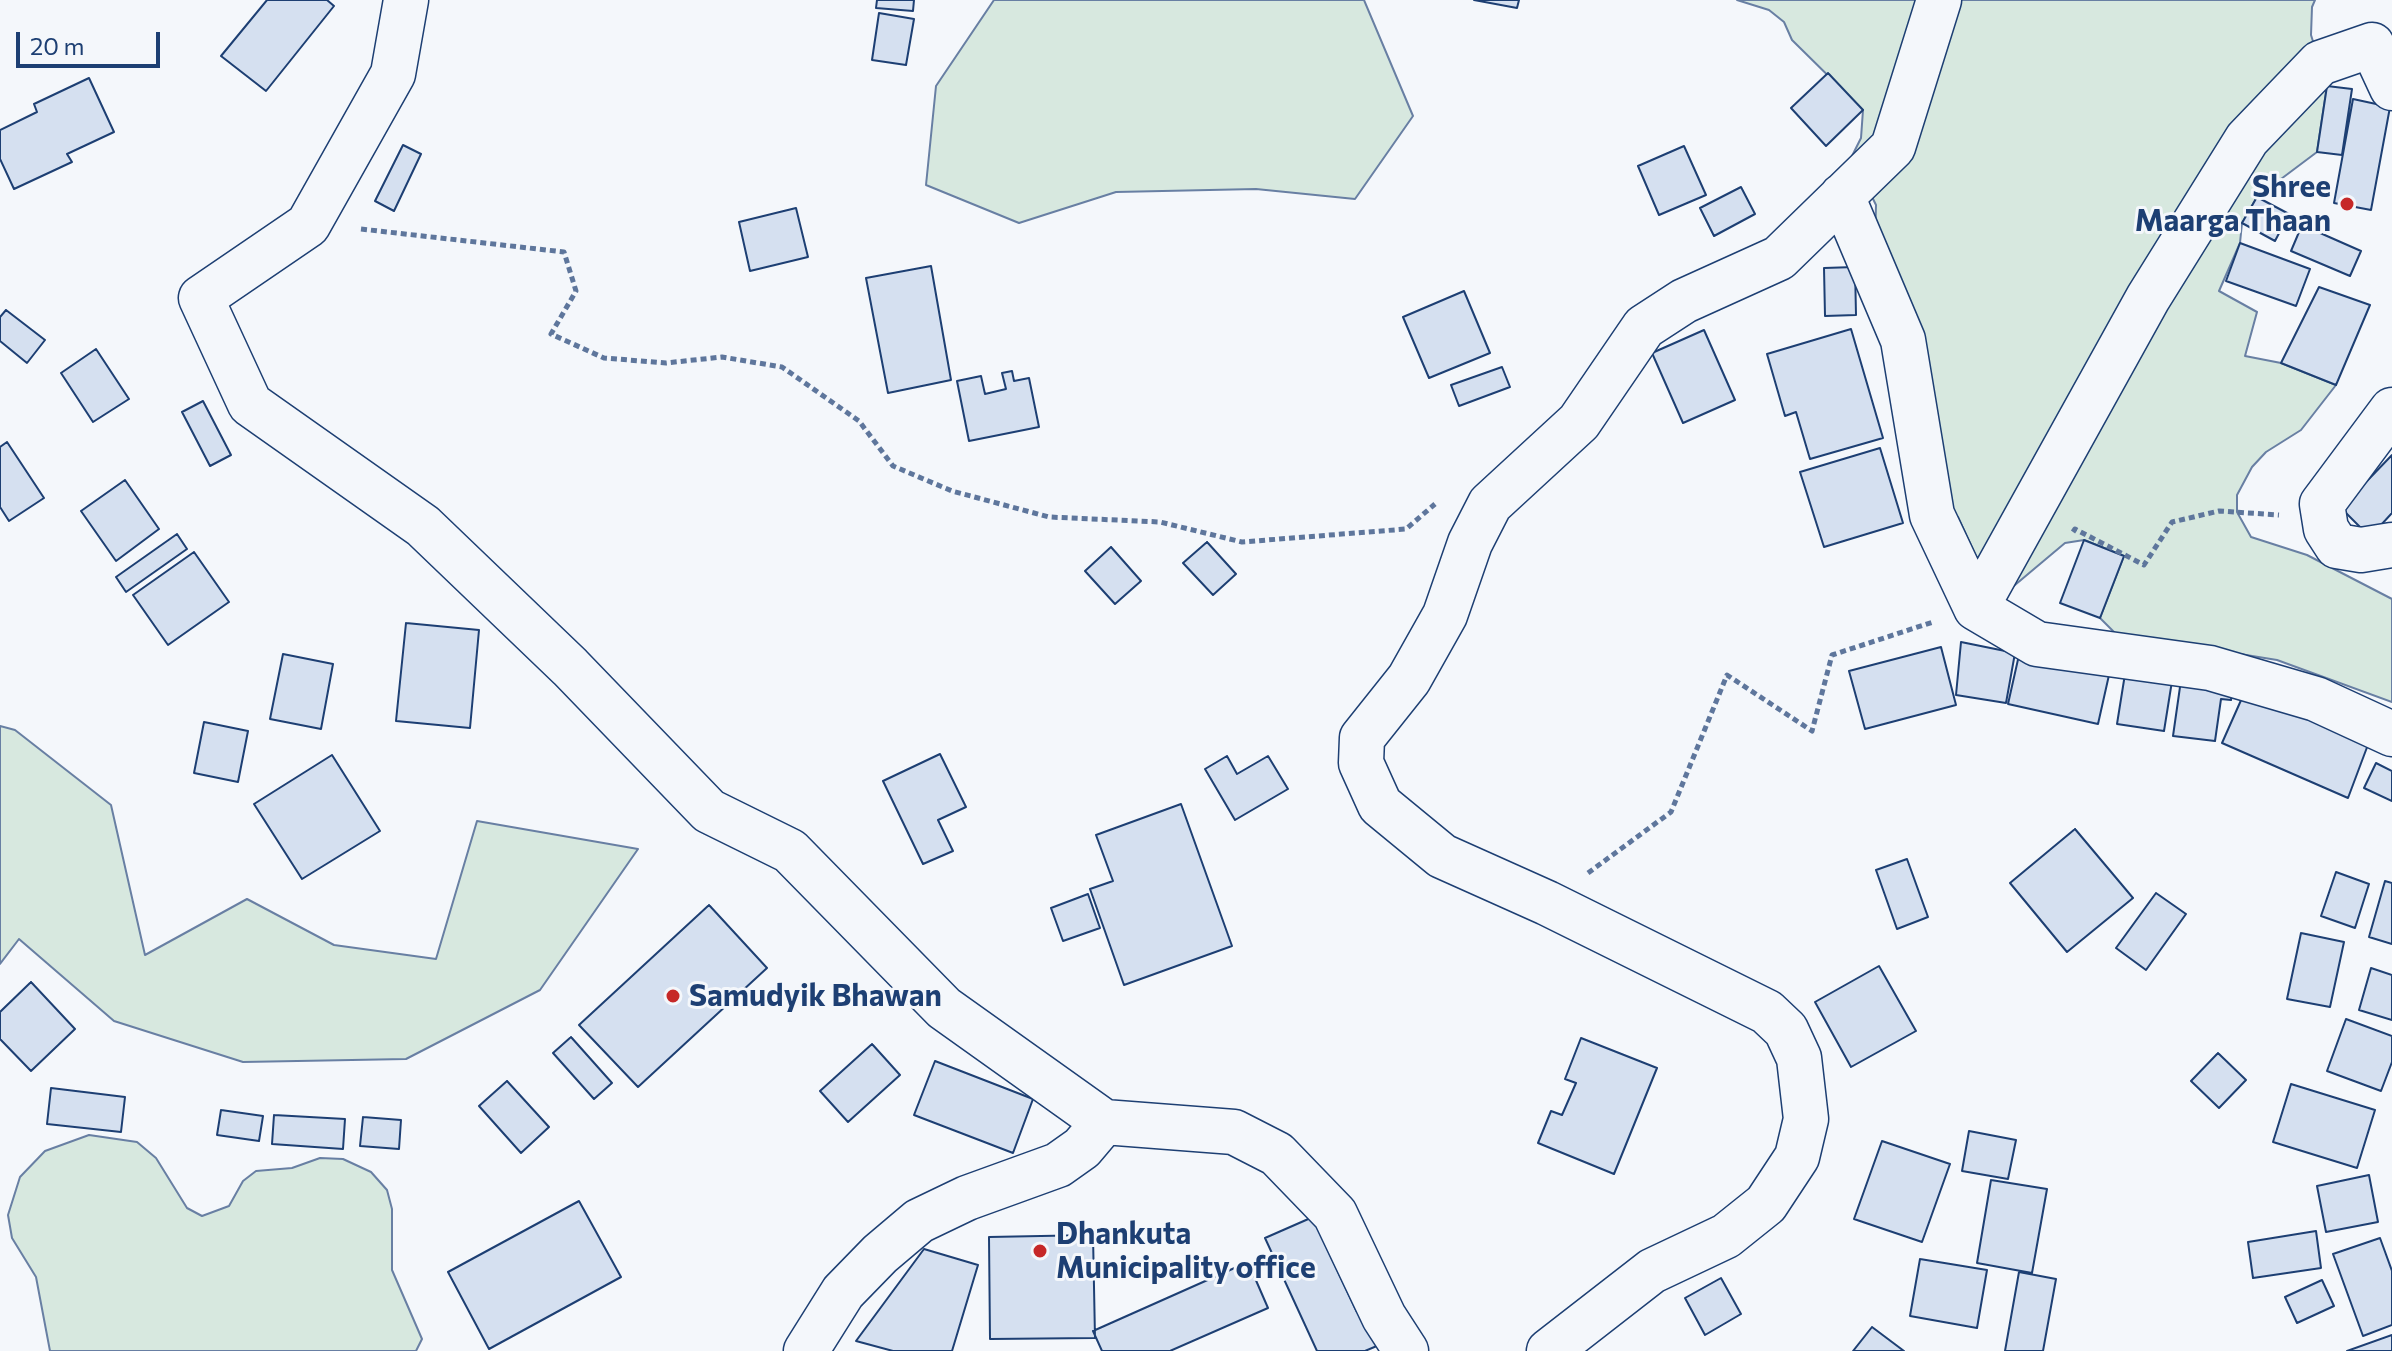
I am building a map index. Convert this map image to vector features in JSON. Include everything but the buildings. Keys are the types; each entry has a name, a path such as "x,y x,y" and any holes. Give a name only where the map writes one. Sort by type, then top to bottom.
{"street":[{"path":"406,0 393,74 308,225 201,298 250,404 423,526 570,667 709,811 790,851 944,1008 1104,1122 1234,1132 1277,1154 1335,1214 1384,1317 1406,1351"},
{"path":"1549,1351 1652,1271 1726,1236 1766,1204 1797,1157 1806,1119 1799,1058 1786,1030 1767,1012 1547,903 1442,856 1380,805 1361,763 1362,738 1409,679 1445,615 1470,543 1490,504 1579,422 1644,327 1684,301 1779,258 1893,147 1939,0"},
{"path":"1976,608 2148,298 2247,139 2320,63 2333,58 2372,45 2392,88"},
{"path":"1842,196 1903,340 1932,515 1976,608 2037,644 2210,668 2316,699 2392,734"},
{"path":"2392,410 2322,504 2326,529 2337,546 2361,550 2392,545"},
{"path":"806,1351 843,1292 880,1254 919,1221 967,1198 1058,1165 1082,1148 1104,1122"}],"path":[{"path":"308,225 424,234 564,252 576,291 551,334 604,358 666,363 722,357 782,367 859,421 893,466 952,491 1049,517 1160,522 1242,542 1406,529 1456,486 1490,504"},
{"path":"2067,540 2075,529 2144,565 2172,522 2219,511 2271,517 2322,504"},
{"path":"1547,903 1671,812 1727,675 1812,731 1832,655 1976,608"}],"shaded area":[{"path":"994,0 1364,0 1413,116 1355,199 1256,189 1116,192 1019,223 926,185 936,86"},
{"path":"1737,0 2315,0 2311,35 2327,86 2317,152 2257,197 2242,223 2240,243 2219,291 2257,312 2245,356 2281,363 2336,385 2301,430 2266,452 2252,467 2237,495 2237,512 2251,537 2307,555 2392,599 2392,702 2277,660 2116,634 2100,618 2124,556 2084,540 2065,543 2009,590 1979,563 1958,517 1941,505 1875,244 1876,205 1852,156 1861,138 1863,110 1792,40 1784,22 1769,10"},
{"path":"0,726 15,730 111,805 145,955 247,899 334,945 436,959 477,821 638,849 540,990 406,1059 243,1062 114,1021 19,939 0,964"},
{"path":"89,1135 137,1142 156,1158 187,1208 202,1216 229,1206 243,1181 256,1171 292,1168 320,1158 343,1159 371,1172 387,1190 392,1209 392,1270 422,1339 416,1351 50,1351 36,1277 12,1238 8,1215 20,1177 45,1151"}],"place":[{"name":"Shree Maarga Thaan","path":"2347,204"},
{"name":"Samudyik Bhawan","path":"673,996"},
{"name":"Dhankuta Municipality office","path":"1040,1251"}]}
